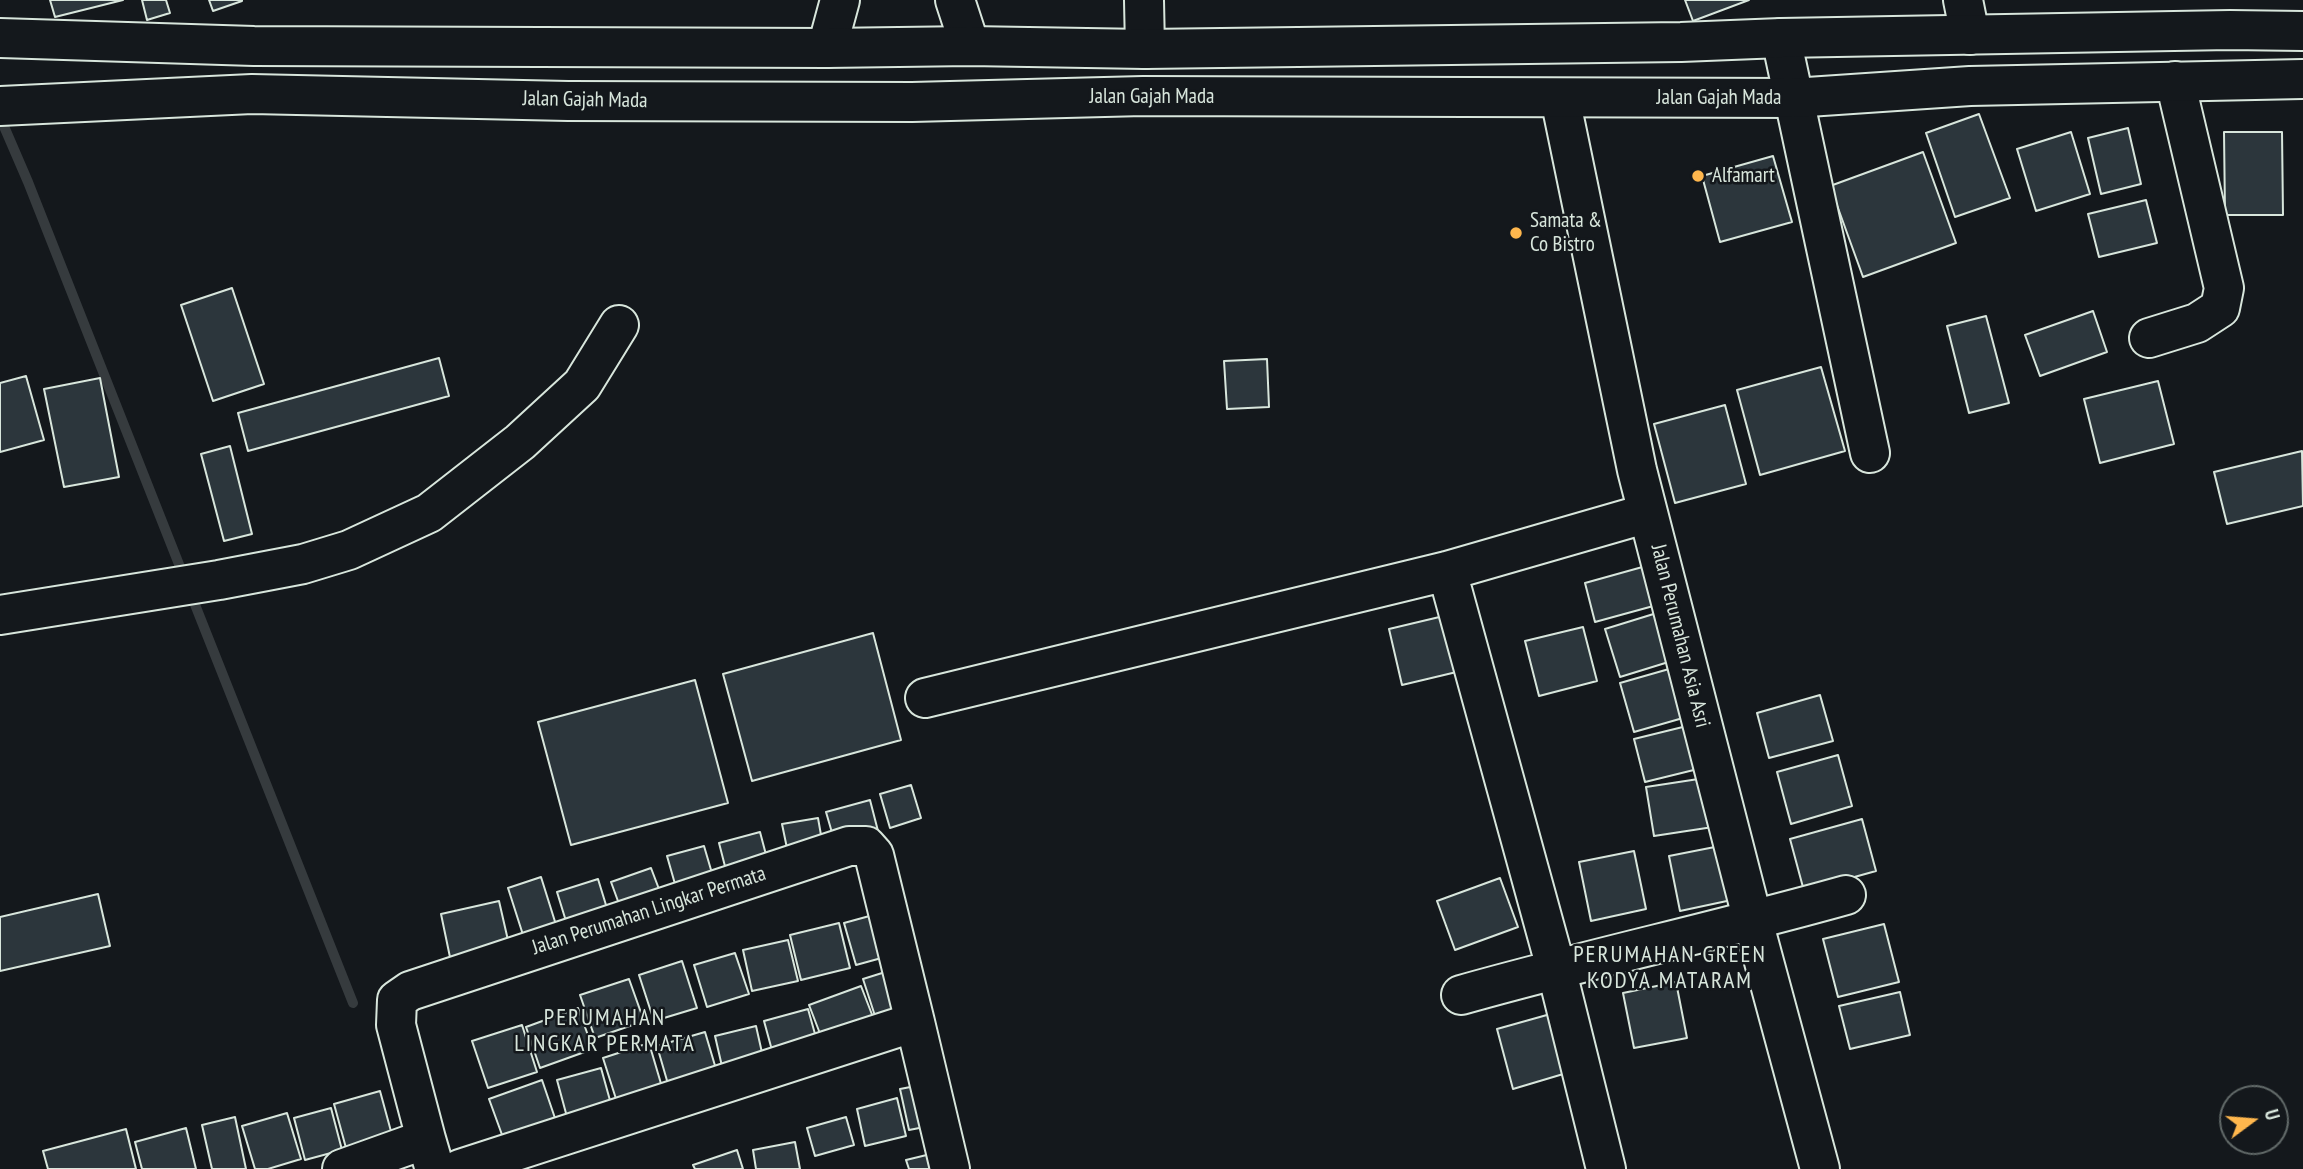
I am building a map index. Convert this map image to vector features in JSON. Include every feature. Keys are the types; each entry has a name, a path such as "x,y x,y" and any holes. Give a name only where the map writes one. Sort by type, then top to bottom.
{"street":[{"path":"827,48 840,0"},
{"path":"955,0 970,46"},
{"path":"1144,0 1145,50"},
{"path":"4,38 267,46 970,46 1145,50 1667,43 1781,38 1966,18 2303,31"},
{"path":"1781,38 1870,453"},
{"path":"910,47 912,102"},
{"name":"Jalan Gajah Mada","path":"10,106 252,94 581,101 912,102 1143,96 1793,99 1970,86 2303,79"},
{"path":"2149,338 2197,323 2220,308 2224,288 2175,81"},
{"name":"Jalan Perumahan Asia Asri","path":"1560,97 1637,470 1820,1169"},
{"path":"0,615 303,564 349,550 429,513 520,442 582,385 619,324"},
{"path":"925,698 1447,571 1648,513"},
{"path":"1447,571 1556,968 1606,1169"},
{"name":"Jalan Perumahan Lingkar Permata","path":"342,1169 430,1154 396,1025 395,1007 402,996 426,985 849,846 866,846 874,855 950,1169"},
{"path":"1461,995 1556,968 1753,921 1846,895"},
{"path":"460,1169 915,1022"}],"building":[{"path":"50,0 123,0 55,17"},
{"path":"142,0 166,0 170,13 147,20"},
{"path":"209,0 242,0 242,1 213,11"},
{"path":"1685,0 1749,0 1693,21"},
{"path":"1979,114 2010,198 1955,217 1926,133"},
{"path":"2128,128 2141,184 2101,194 2088,138"},
{"path":"2071,132 2090,194 2036,211 2017,149"},
{"path":"2224,132 2282,132 2283,215 2225,215"},
{"path":"1923,152 1956,243 1863,277 1830,186"},
{"path":"1773,156 1792,222 1720,242 1702,176"},
{"path":"2146,200 2157,243 2099,257 2088,214"},
{"path":"232,288 264,384 213,401 181,305"},
{"path":"2093,311 2107,352 2040,376 2025,335"},
{"path":"1986,316 2009,403 1969,413 1947,326"},
{"path":"439,358 449,396 248,451 238,413"},
{"path":"1267,359 1269,407 1227,409 1224,361"},
{"path":"1821,367 1845,451 1760,475 1737,390"},
{"path":"26,376 44,440 0,452 0,383"},
{"path":"100,378 119,477 64,487 44,389"},
{"path":"2158,381 2174,444 2100,463 2084,399"},
{"path":"1725,405 1746,484 1675,503 1654,424"},
{"path":"230,446 252,534 224,541 201,454"},
{"path":"2302,451 2303,506 2227,524 2214,472"},
{"path":"1646,566 1657,605 1595,622 1585,583"},
{"path":"1660,612 1675,660 1620,677 1605,629"},
{"path":"1452,614 1465,670 1402,685 1389,629"},
{"path":"1583,627 1597,681 1539,696 1525,641"},
{"path":"873,633 901,740 752,781 723,674"},
{"path":"1683,665 1697,714 1634,732 1620,683"},
{"path":"695,680 728,803 571,845 538,722"},
{"path":"1820,695 1833,741 1769,758 1757,713"},
{"path":"1695,724 1706,767 1645,782 1634,739"},
{"path":"1838,755 1852,806 1791,824 1777,772"},
{"path":"1705,778 1713,827 1654,836 1646,787"},
{"path":"911,785 921,818 890,828 880,794"},
{"path":"870,800 878,831 835,843 826,812"},
{"path":"818,818 824,852 789,858 782,824"},
{"path":"1862,819 1876,871 1804,891 1790,839"},
{"path":"760,832 769,866 728,878 719,843"},
{"path":"1730,844 1741,898 1680,911 1669,856"},
{"path":"704,846 714,880 677,891 667,856"},
{"path":"1634,851 1646,909 1591,921 1579,862"},
{"path":"651,868 662,897 622,912 611,882"},
{"path":"541,877 557,928 524,938 508,888"},
{"path":"1500,878 1518,927 1455,950 1437,901"},
{"path":"598,879 610,918 569,931 557,892"},
{"path":"98,894 110,946 0,971 0,917"},
{"path":"499,901 510,949 451,962 441,914"},
{"path":"884,912 896,954 856,965 844,923"},
{"path":"839,923 850,968 801,980 790,935"},
{"path":"1884,924 1899,982 1838,997 1823,939"},
{"path":"788,940 798,981 752,991 743,950"},
{"path":"735,953 749,994 707,1007 694,965"},
{"path":"682,961 697,1008 654,1021 639,975"},
{"path":"898,968 910,1009 876,1019 863,979"},
{"path":"629,979 644,1021 595,1038 580,995"},
{"path":"1676,982 1687,1038 1634,1048 1623,993"},
{"path":"861,986 876,1025 824,1044 809,1005"},
{"path":"1900,992 1910,1035 1850,1049 1839,1006"},
{"path":"578,1008 593,1049 540,1068 526,1027"},
{"path":"808,1009 817,1041 773,1054 764,1021"},
{"path":"1554,1013 1570,1072 1513,1089 1497,1029"},
{"path":"522,1025 537,1072 488,1088 472,1041"},
{"path":"756,1026 765,1066 724,1075 715,1036"},
{"path":"705,1032 716,1069 668,1084 657,1046"},
{"path":"649,1043 662,1087 617,1102 603,1058"},
{"path":"601,1068 611,1104 567,1117 557,1080"},
{"path":"542,1080 557,1124 505,1143 489,1099"},
{"path":"926,1084 935,1125 909,1130 900,1089"},
{"path":"380,1091 392,1135 346,1148 334,1104"},
{"path":"897,1098 906,1136 865,1146 857,1109"},
{"path":"331,1108 342,1150 305,1160 294,1118"},
{"path":"287,1113 301,1159 268,1169 255,1169 242,1126"},
{"path":"235,1117 246,1169 212,1169 202,1125"},
{"path":"846,1117 854,1145 815,1156 807,1128"},
{"path":"186,1128 196,1169 142,1169 135,1142"},
{"path":"126,1129 136,1169 48,1169 43,1151"},
{"path":"795,1142 800,1169 756,1169 753,1150"},
{"path":"737,1150 743,1169 695,1169 693,1165"},
{"path":"943,1151 948,1169 909,1169 906,1160"}],"waterway":[{"path":"0,117 184,577"},
{"path":"190,592 353,1003"}],"place":[{"name":"Alfamart","path":"1698,176"},
{"name":"Samata & Co Bistro","path":"1516,233"}],"district":[{"name":"PERUMAHAN GREEN KODYA MATARAM","path":"1670,968"},
{"name":"PERUMAHAN LINGKAR PERMATA","path":"605,1031"}]}
